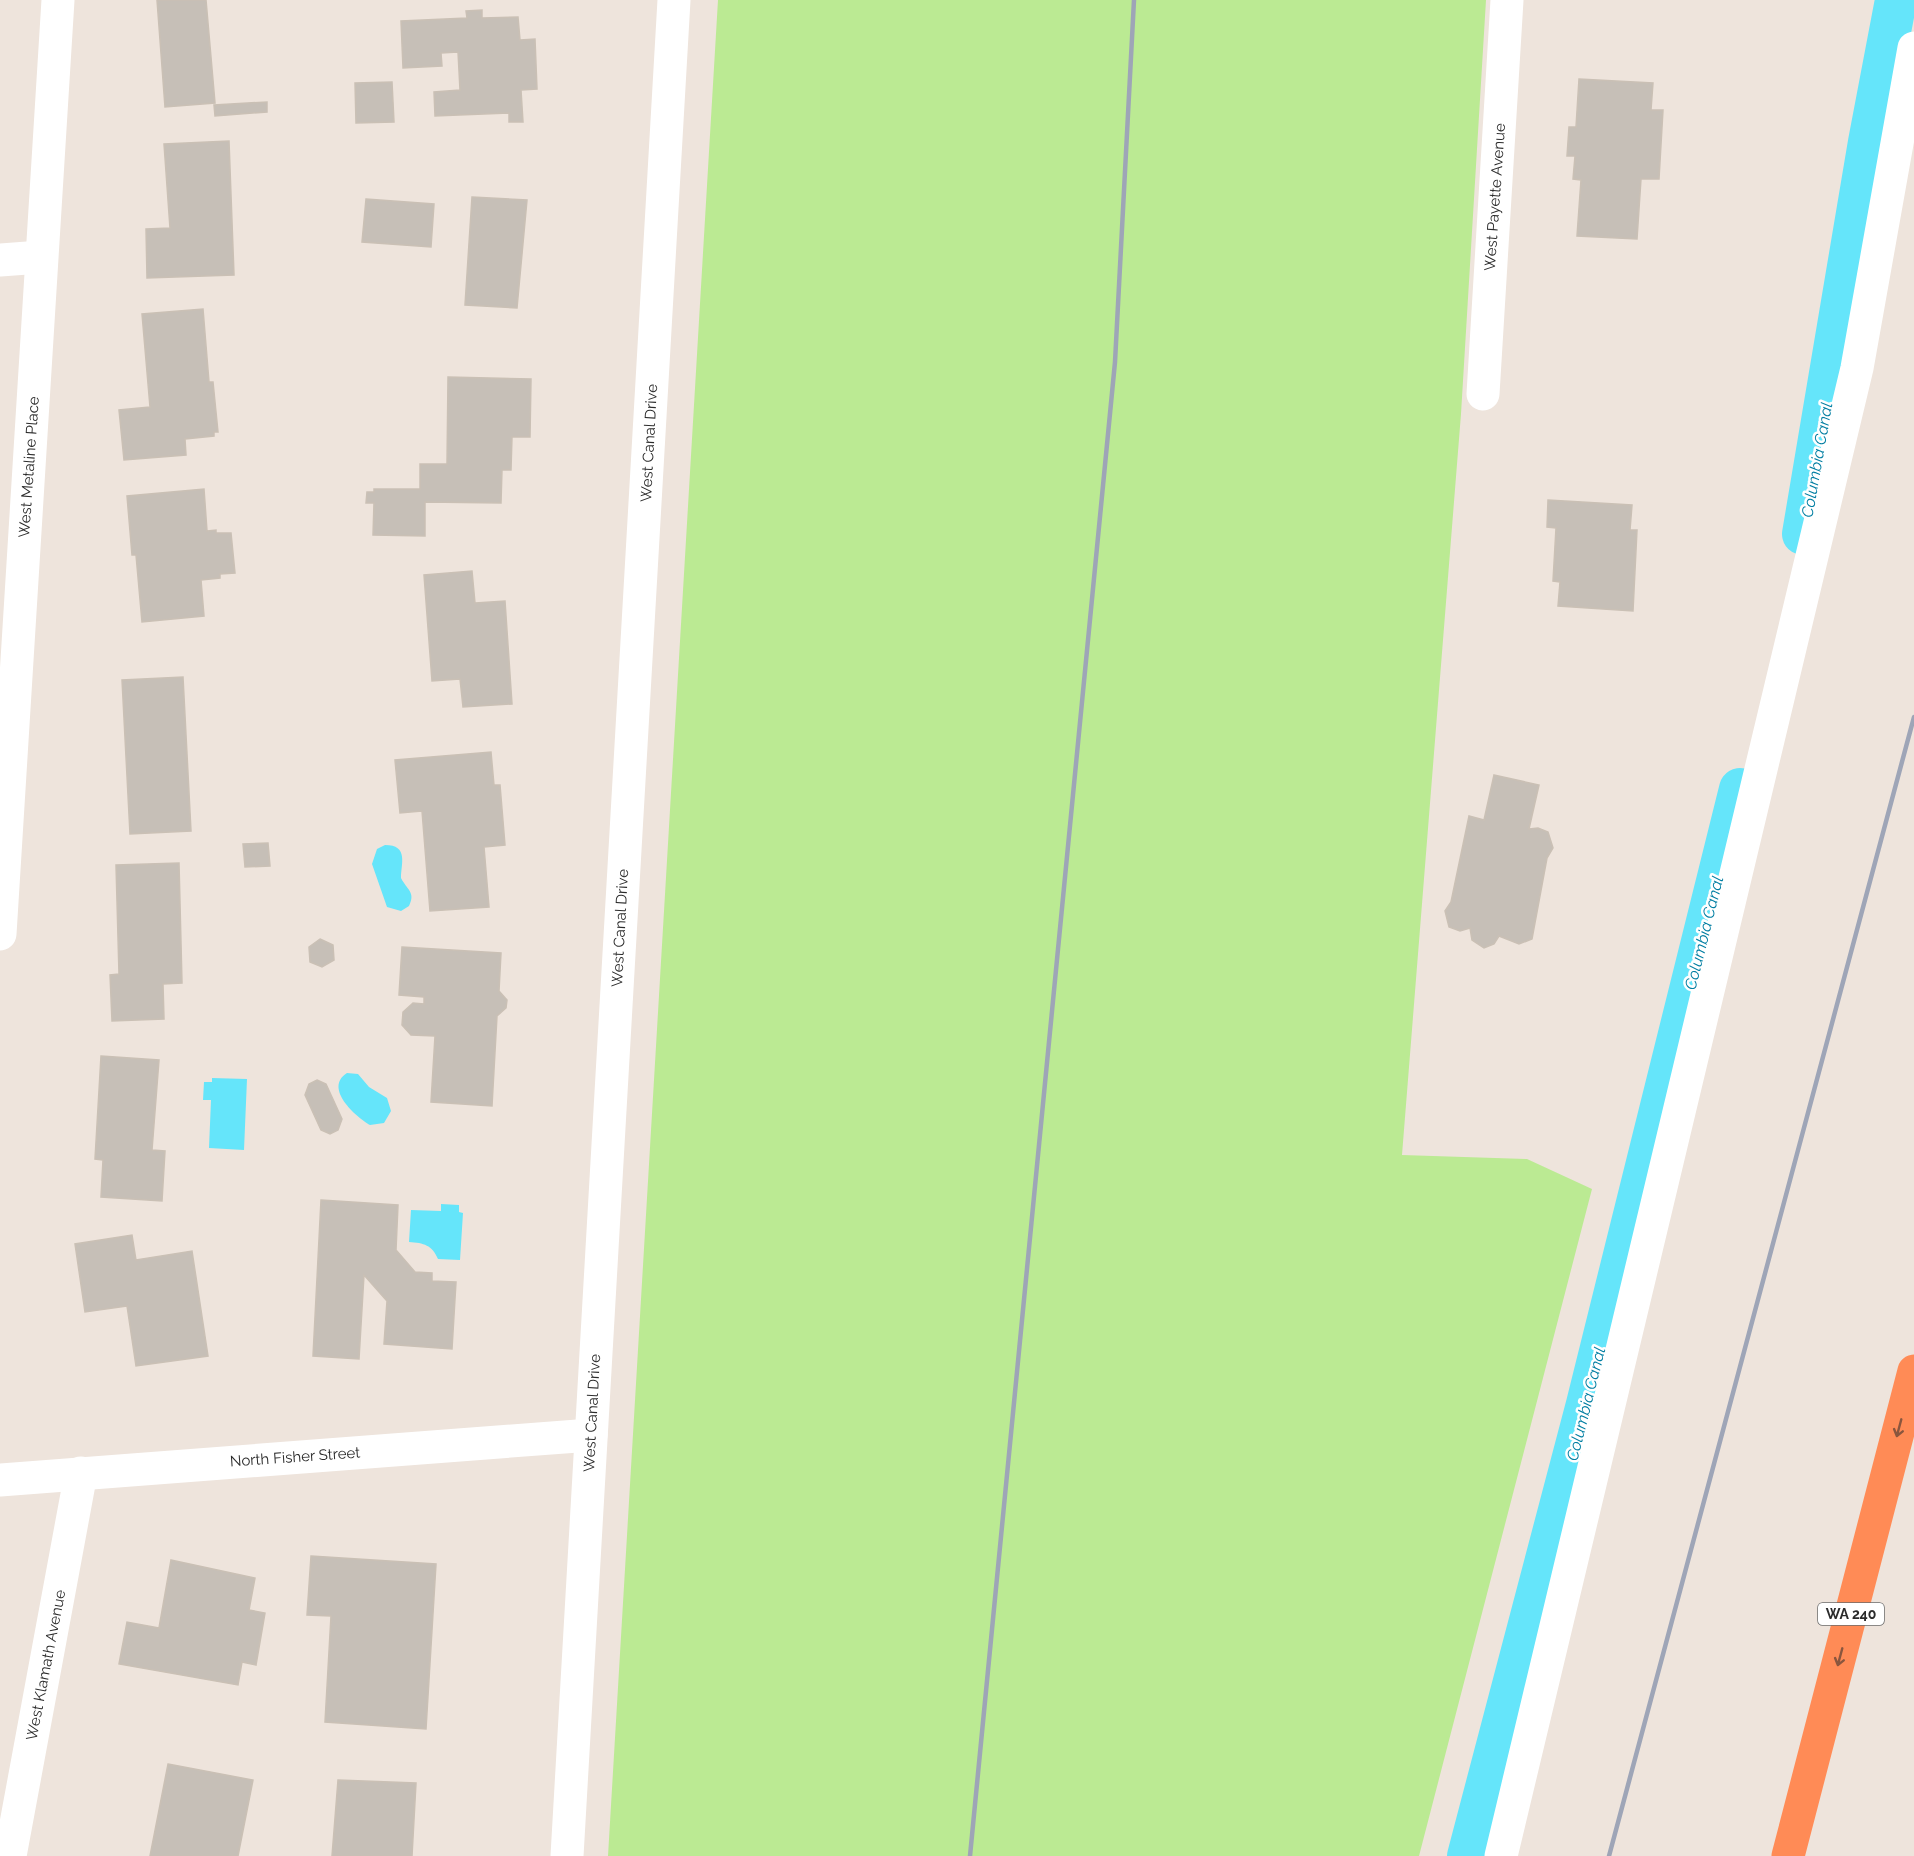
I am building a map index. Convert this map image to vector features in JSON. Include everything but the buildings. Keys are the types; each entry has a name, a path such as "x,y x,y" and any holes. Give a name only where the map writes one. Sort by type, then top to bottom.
{"highway":[{"name":"WA 240","path":"1788,1856 1914,1371"}],"street":[{"name":"West Metaline Place","path":"0,934 2,864 58,0"},
{"name":"West Canal Drive","path":"567,1856 674,0"},
{"name":"West Payette Avenue","path":"1483,394 1507,0"},
{"path":"1501,1856 1857,368 1914,48"},
{"path":"0,261 41,257"},
{"name":"North Fisher Street","path":"0,1480 591,1435"},
{"name":"West Klamath Avenue","path":"10,1856 81,1473"}],"green space":[{"path":"718,0 1486,0 1461,414 1402,1155 1527,1159 1592,1189 1419,1856 608,1856"}],"water":[{"path":"385,845 398,848 401,852 401,878 412,897 409,906 401,911 387,907 372,864 377,849"},
{"path":"347,1073 358,1074 369,1087 387,1098 391,1111 384,1123 370,1125 357,1116 344,1102 338,1086"},
{"path":"212,1078 247,1079 244,1150 209,1148 211,1100 203,1100 204,1082 212,1082"},
{"path":"441,1204 459,1205 459,1212 463,1213 460,1260 438,1259 427,1246 409,1242 411,1210 441,1211"}],"waterway":[{"name":"Columbia Canal","path":"1803,534 1869,142 1896,0"},
{"name":"Columbia Canal","path":"1468,1856 1587,1404 1740,789"}],"railway":[{"path":"970,1856 1115,362 1134,0"},
{"path":"1609,1856 1914,717"}]}
